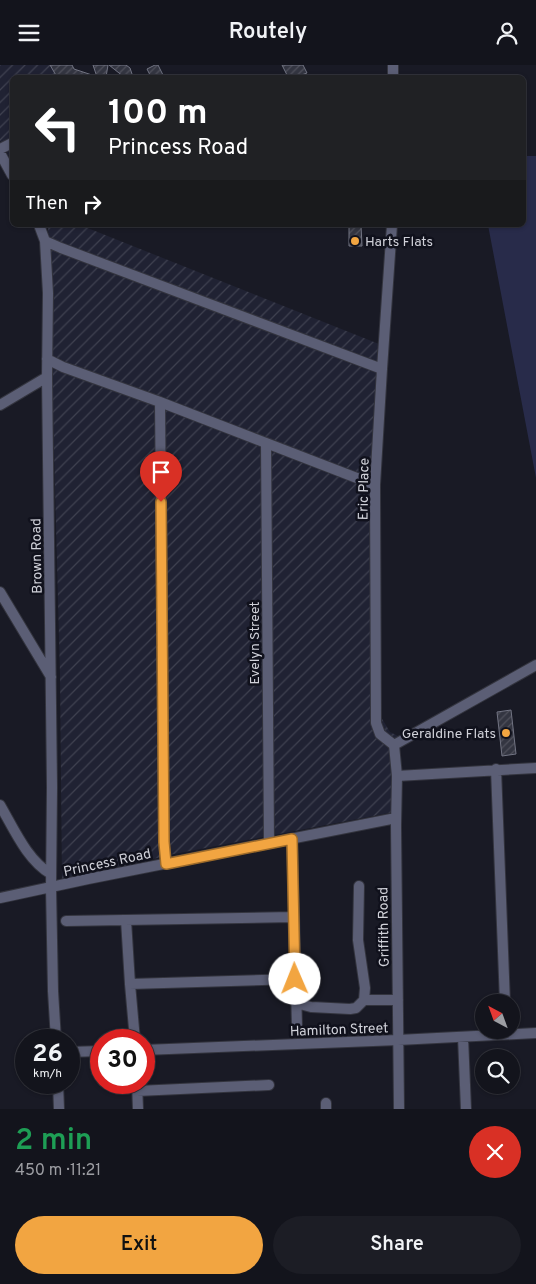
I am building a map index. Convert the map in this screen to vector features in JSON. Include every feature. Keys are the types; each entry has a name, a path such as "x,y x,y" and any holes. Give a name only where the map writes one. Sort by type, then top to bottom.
{"street":[{"path":"0,153 10,171"},
{"name":"Brown Road","path":"40,227 44,241 48,293 47,377 52,787 51,888 55,1029"},
{"name":"Eric Place","path":"392,227 375,485 376,723 380,734 394,745"},
{"path":"44,241 382,369"},
{"path":"47,359 63,367 160,402 375,485"},
{"path":"0,405 47,377"},
{"path":"160,402 164,842 166,864"},
{"name":"Evelyn Street","path":"266,443 269,843"},
{"path":"0,592 51,677"},
{"path":"394,745 536,665"},
{"name":"Griffith Road","path":"394,745 396,776 399,1109"},
{"path":"396,776 536,768"},
{"path":"496,769 505,994"},
{"path":"0,805 30,855 42,869 51,874"},
{"name":"Princess Road","path":"0,898 396,818"},
{"path":"292,839 296,1026"},
{"path":"296,1003 311,1007 350,1009 356,1008 364,1000 365,988 358,939 359,886"},
{"path":"66,921 293,917"},
{"path":"126,920 134,1029"},
{"path":"130,984 295,979"},
{"path":"364,1000 398,1000"},
{"name":"Hamilton Street","path":"520,1032 536,1033"},
{"name":"Hamilton Street","path":"155,1049 475,1036"},
{"path":"463,1037 466,1109"},
{"path":"155,1087 270,1085"},
{"path":"58,1094 59,1109"},
{"path":"137,1094 138,1109"}],"shaded area":[{"path":"0,65 58,65 58,75 10,75 10,158 0,141"},
{"path":"526,156 536,156 536,478 488,227 526,227"},
{"path":"48,227 85,227 384,346 375,707 390,732 398,736 394,812 169,855 62,882 60,675"}],"building":[{"path":"50,65 72,65 74,69 92,75 56,75"},
{"path":"93,65 108,65 106,75 96,75"},
{"path":"109,65 126,65 130,68 132,75 122,75"},
{"path":"158,65 163,75 150,75 147,69"},
{"path":"282,65 303,65 307,73 302,75 287,75"},
{"name":"Harts Flats","path":"349,227 361,227 362,246 349,246"},
{"name":"Geraldine Flats","path":"511,710 516,754 502,756 497,712"}],"place":[{"name":"Harts Flats","path":"355,241"},
{"name":"Geraldine Flats","path":"506,733"}],"route":[{"path":"161,502 164,842 166,864 292,839 295,979"}]}
